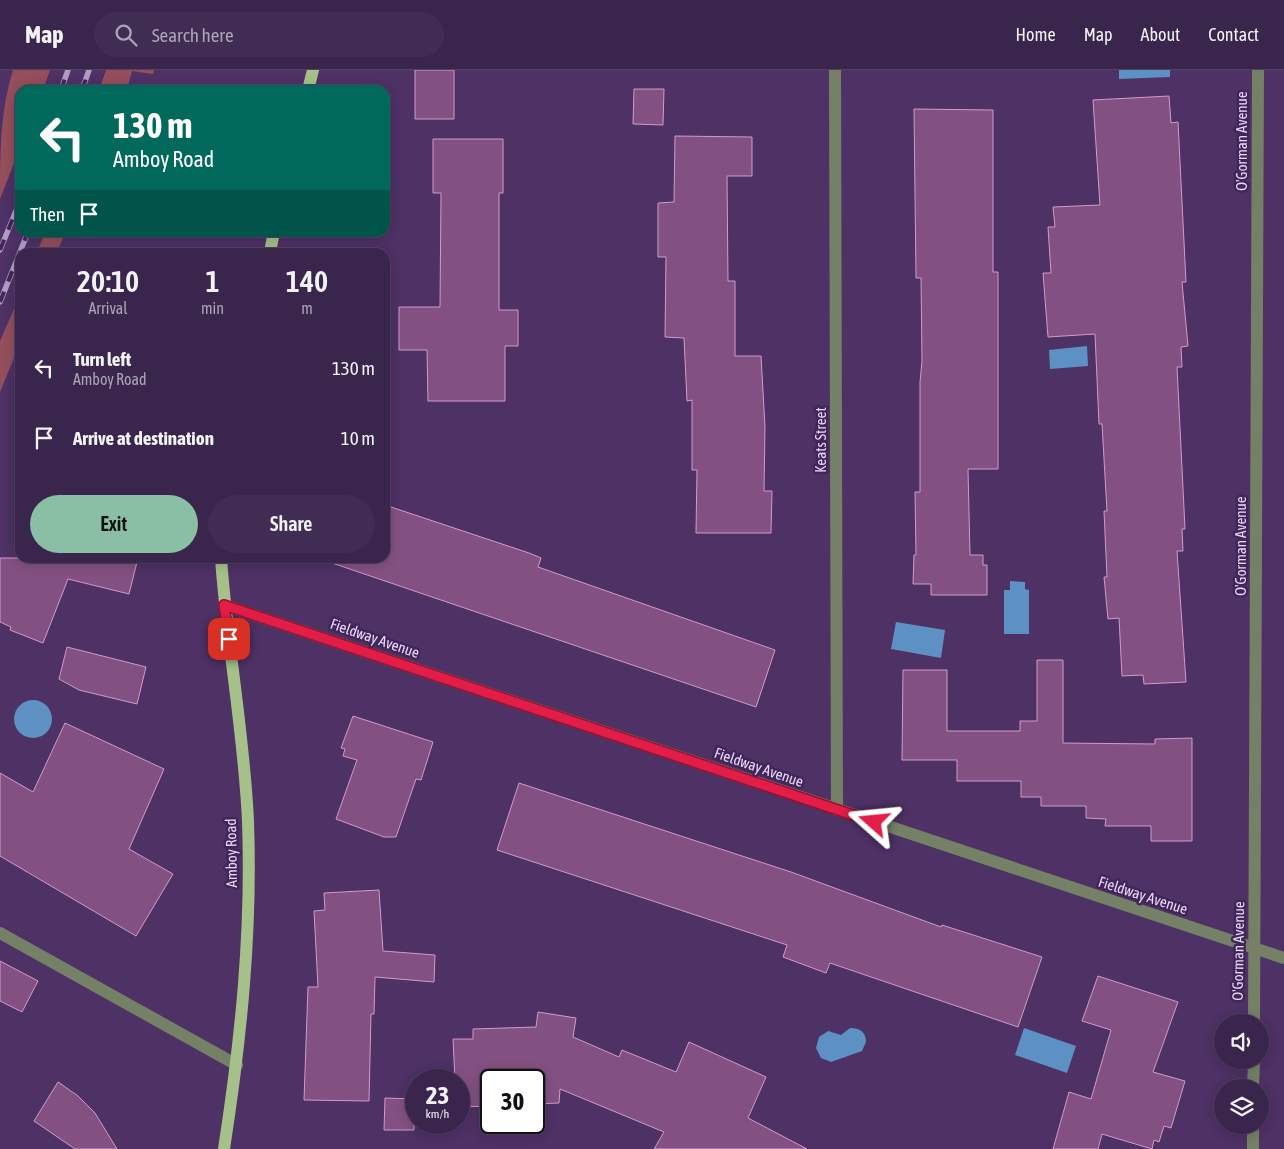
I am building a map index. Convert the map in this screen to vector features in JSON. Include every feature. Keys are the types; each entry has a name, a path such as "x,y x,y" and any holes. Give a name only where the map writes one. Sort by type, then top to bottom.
{"main road":[{"path":"310,85 314,70"},
{"name":"Amboy Road","path":"221,563 224,605 240,708 248,821 248,920 241,1040 224,1149"}],"street":[{"name":"Keats Street","path":"835,70 837,810"},
{"name":"O'Gorman Avenue","path":"1254,1014 1258,70"},
{"name":"Fieldway Avenue","path":"224,605 1284,958"},
{"path":"0,933 237,1065"},
{"path":"1253,1134 1253,1149"}],"shaded area":[{"path":"13,70 50,70 45,85 15,85 15,161 0,199 3,118"},
{"path":"106,70 154,70 153,74 132,71 128,85 101,85"},
{"path":"43,237 63,237 59,248 39,248"},
{"path":"15,306 15,355 0,392 0,341"}],"water":[{"path":"1119,70 1170,70 1170,77 1119,79"},
{"path":"1087,346 1088,366 1050,369 1049,350"},
{"path":"1010,581 1025,582 1025,589 1029,590 1029,634 1004,634 1004,590 1010,590"},
{"path":"896,622 945,630 941,658 891,649"},
{"path":"33,700 46,706 52,719 46,732 33,738 20,732 14,719 20,706"},
{"path":"850,1028 864,1033 866,1042 862,1051 831,1062 821,1058 816,1048 819,1037 828,1031 841,1035"},
{"path":"1024,1028 1076,1046 1067,1073 1015,1055"}],"building":[{"path":"415,70 454,70 454,119 415,119"},
{"path":"634,89 664,89 663,125 633,124"},
{"path":"1169,96 1171,123 1178,122 1186,282 1182,282 1188,346 1181,347 1182,367 1177,367 1185,529 1182,529 1183,551 1177,551 1186,682 1144,684 1143,675 1122,676 1119,618 1108,619 1104,577 1107,577 1104,511 1107,511 1102,424 1099,424 1095,334 1048,337 1043,273 1051,273 1048,227 1055,227 1053,207 1100,205 1093,100"},
{"path":"914,109 993,110 993,272 998,272 998,469 968,469 970,555 983,555 983,565 987,565 987,595 931,595 931,584 913,584 914,555 916,555 915,492 920,492 920,382 922,361 921,278 916,278"},
{"path":"675,136 752,137 752,176 727,176 728,281 735,281 735,356 761,356 765,427 764,491 772,491 771,533 696,533 697,470 692,470 692,400 687,401 684,338 665,337 666,257 658,257 658,203 674,202"},
{"path":"433,139 503,139 503,193 499,193 499,310 518,310 518,346 505,346 505,401 428,401 427,350 399,350 399,307 440,307 441,193 433,193"},
{"path":"390,507 529,553 541,558 538,567 775,650 756,707 332,563 390,563"},
{"path":"0,558 15,558 15,563 137,563 129,594 68,579 43,643 10,630 11,627 0,622"},
{"path":"67,647 146,667 137,704 79,690 59,679"},
{"path":"1037,660 1063,660 1063,743 1155,744 1155,739 1192,738 1192,841 1151,841 1151,826 1105,826 1106,819 1086,818 1086,806 1041,806 1041,797 1021,797 1021,781 957,781 957,760 902,760 903,670 947,670 947,731 1020,731 1020,721 1037,721"},
{"path":"353,716 433,742 421,780 416,779 396,837 384,837 336,819 357,760 343,756 345,749 341,748"},
{"path":"65,723 164,769 129,849 173,874 136,936 0,856 0,773 33,792"},
{"path":"519,783 791,872 941,927 942,925 1042,957 1018,1027 830,963 826,973 783,957 787,945 497,850"},
{"path":"379,890 383,951 435,955 434,982 375,977 374,1014 371,1014 369,1101 304,1100 308,987 318,987 314,911 325,910 324,893"},
{"path":"0,961 38,981 22,1012 0,1001"},
{"path":"1098,976 1178,1002 1153,1072 1185,1081 1171,1128 1164,1126 1159,1142 1154,1140 1152,1149 1102,1134 1098,1149 1053,1149 1069,1092 1091,1099 1111,1030 1082,1021"},
{"path":"538,1012 576,1018 573,1037 619,1057 622,1050 676,1072 689,1042 766,1077 748,1118 807,1149 654,1149 664,1132 560,1089 559,1103 545,1104 545,1069 480,1069 480,1106 470,1107 470,1069 454,1069 453,1039 473,1039 473,1029 536,1027"},
{"path":"58,1082 78,1096 95,1113 117,1149 75,1149 34,1121"},
{"path":"385,1098 405,1099 405,1130 384,1130"}],"railway":[{"path":"63,85 68,70"},
{"path":"84,85 89,70"},
{"path":"0,250 15,213"},
{"path":"22,248 26,237"},
{"path":"0,302 15,264"}],"route":[{"path":"229,639 224,605 874,822"}]}
